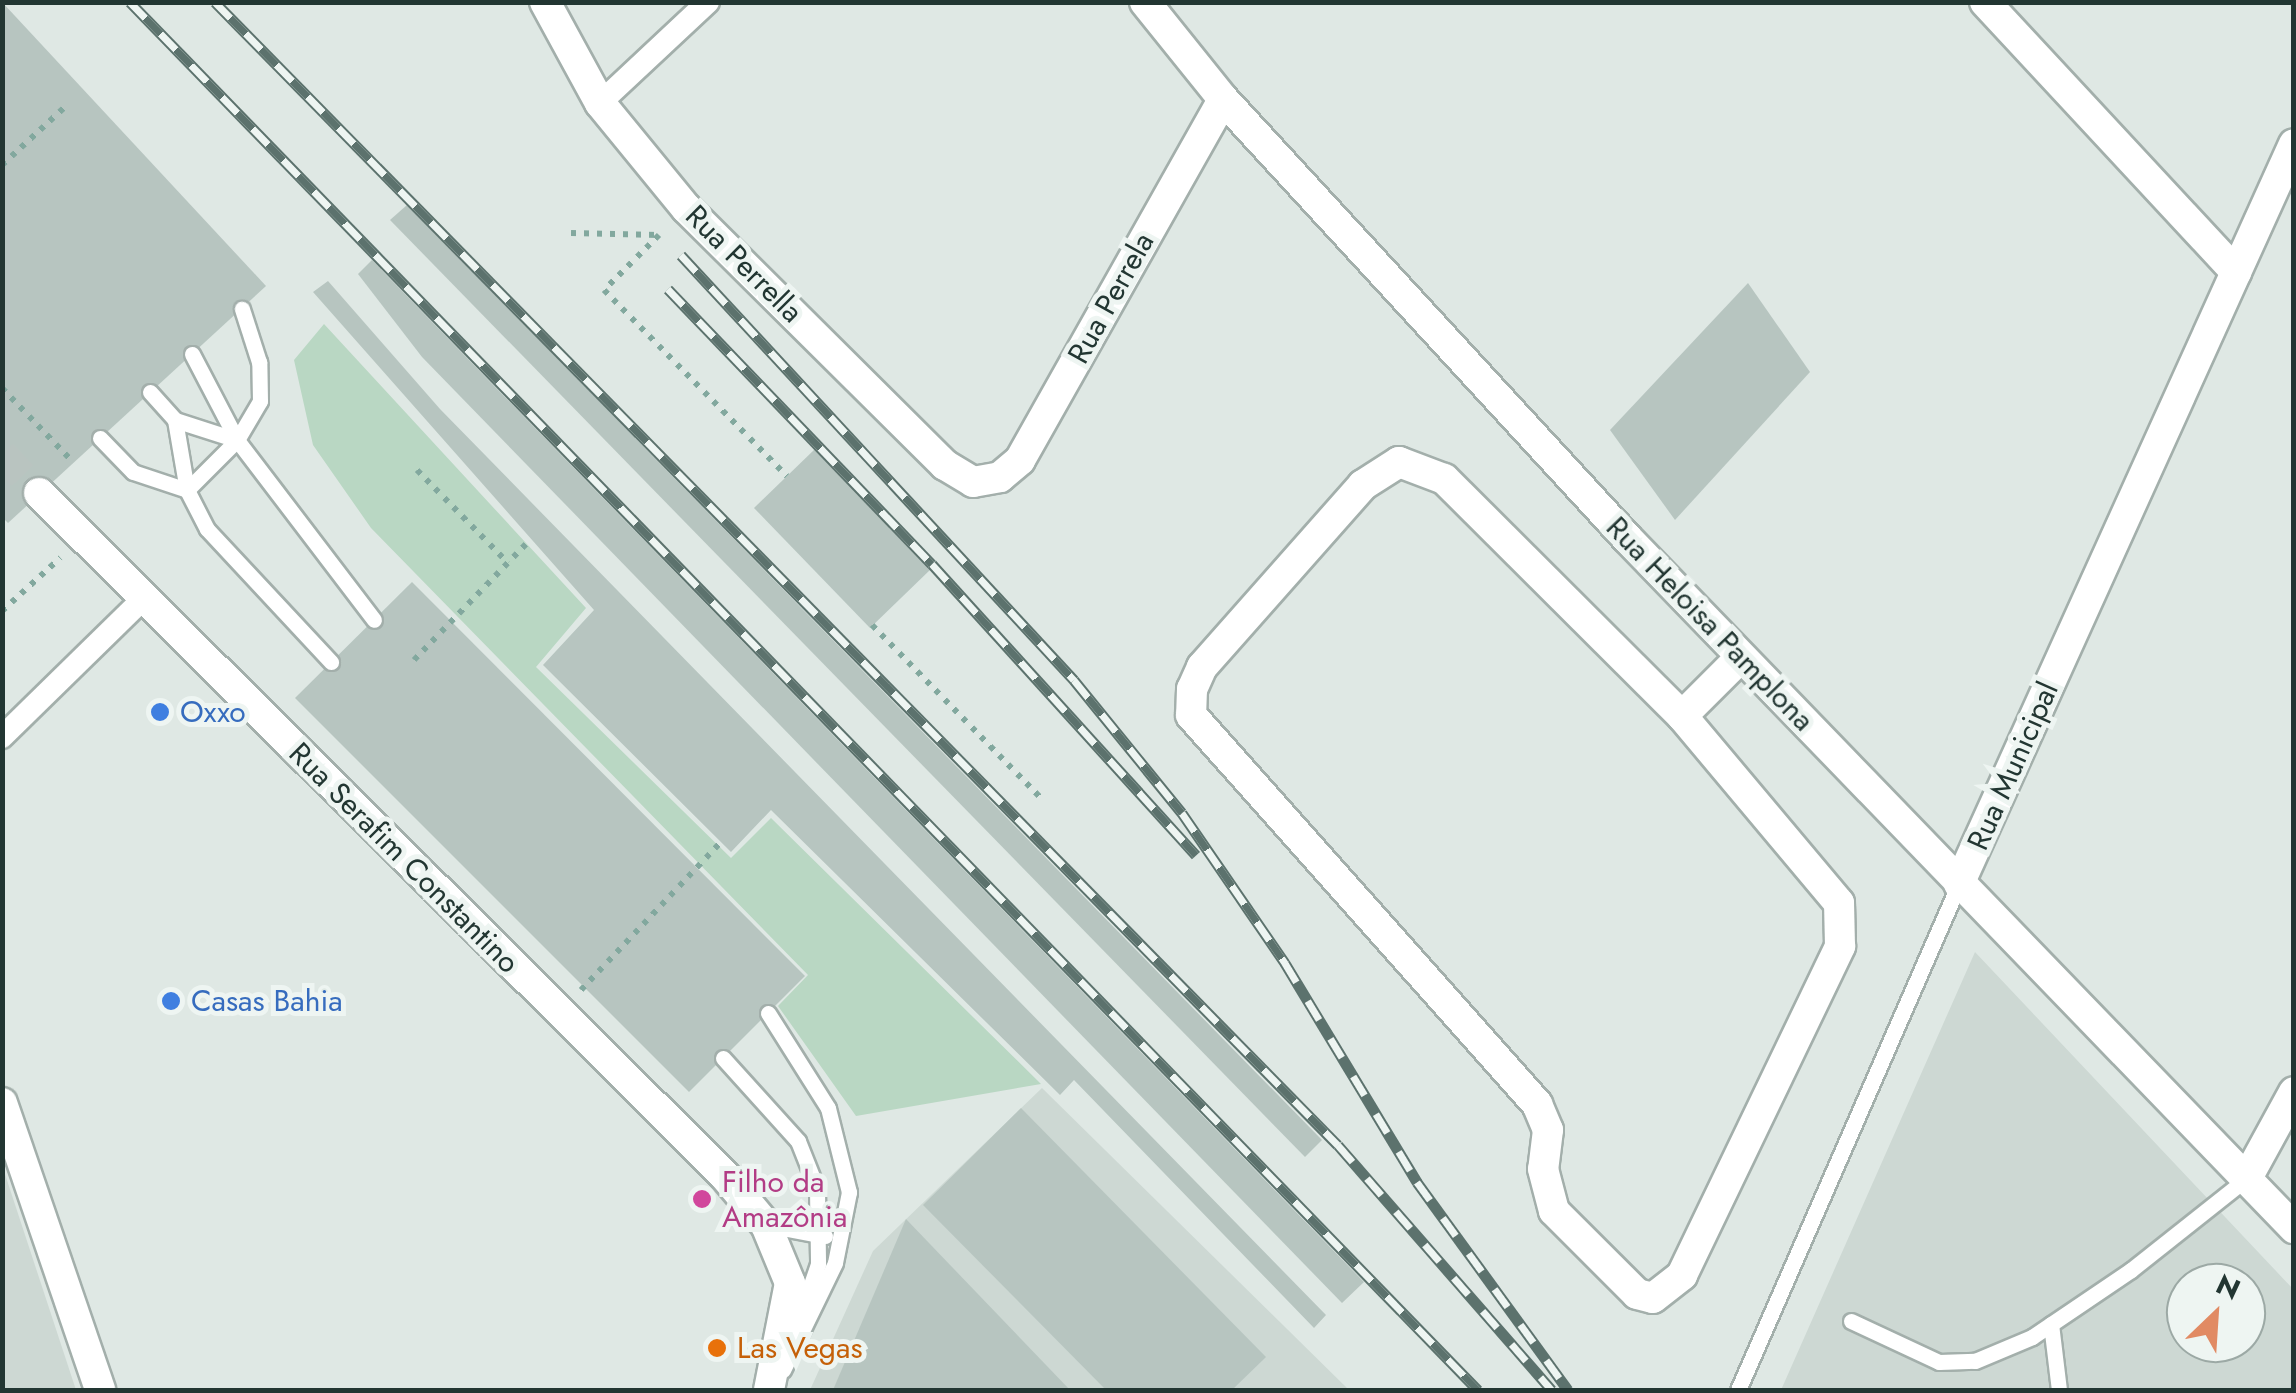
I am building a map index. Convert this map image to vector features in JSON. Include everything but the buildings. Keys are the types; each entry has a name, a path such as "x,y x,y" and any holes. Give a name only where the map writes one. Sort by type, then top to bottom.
{"street":[{"name":"Rua Perrella","path":"545,2 600,103 686,208 945,465 986,483"},
{"path":"600,103 708,2"},
{"name":"Rua Heloisa Pamplona","path":"1145,2 1223,100 1741,657 2294,1228"},
{"path":"1985,2 2236,272"},
{"name":"Rua Perrela","path":"986,483 1020,460 1223,100"},
{"name":"Rua Municipal","path":"1959,884 2294,144"},
{"path":"1400,462 1444,480 1682,716 1828,889 1843,924 1840,946 1682,1275 1653,1298 1637,1294 1554,1211 1543,1169 1548,1130 1537,1104 1191,716 1192,689 1202,667 1363,485 1400,462"},
{"name":"Rua Serafim Constantino","path":"40,494 724,1174 766,1225 790,1283 770,1390"},
{"path":"2,737 144,598"},
{"path":"1682,716 1741,657"},
{"path":"2248,1178 2294,1092"},
{"path":"2,1103 100,1390"}],"lane":[{"path":"187,490 237,440 260,401 259,362 242,308"},
{"path":"192,354 237,440 374,620"},
{"path":"150,392 175,420 237,440"},
{"path":"175,420 187,490 208,530 331,662"},
{"path":"100,438 133,472 187,490"},
{"name":"Rua Municipal","path":"1738,1390 1959,884"},
{"path":"768,1014 828,1108 849,1192 845,1230 813,1315 770,1390"},
{"path":"723,1058 798,1140 817,1189 819,1237 809,1296 770,1390"},
{"path":"1850,1320 1939,1362 1976,1361 2051,1324 2248,1178"},
{"path":"766,1225 819,1237 845,1230"},
{"path":"2051,1324 2059,1390"}],"path":[{"path":"2,165 66,106"},
{"path":"686,208 604,290 787,476"},
{"path":"571,233 659,235"},
{"path":"2,388 70,460"},
{"path":"417,470 508,563"},
{"path":"2,611 83,536"},
{"path":"414,660 530,540"},
{"path":"872,625 1042,799"},
{"path":"588,983 721,842"}],"shaded area":[{"path":"1975,952 2293,1289 2293,1390 1781,1390"},
{"path":"1042,1088 1349,1390 810,1390 873,1251"},
{"path":"3,1168 76,1390 3,1390"}],"green space":[{"path":"324,324 586,608 536,667 731,858 771,818 1041,1084 856,1116 778,1006 808,975 371,528 313,445 294,360"}],"tunnel":[{"path":"2,454 39,493"}],"railway":[{"path":"130,2 1478,1390"},
{"path":"215,2 1338,1145 1552,1390"},
{"path":"681,255 1074,680 1182,813 1285,963 1417,1182 1568,1390"},
{"path":"668,289 932,564 1196,855"}],"place":[{"name":"Oxxo","path":"160,712"},
{"name":"Casas Bahia","path":"171,1001"},
{"name":"Filho da Amazônia","path":"702,1199"},
{"name":"Las Vegas","path":"717,1348"}]}
